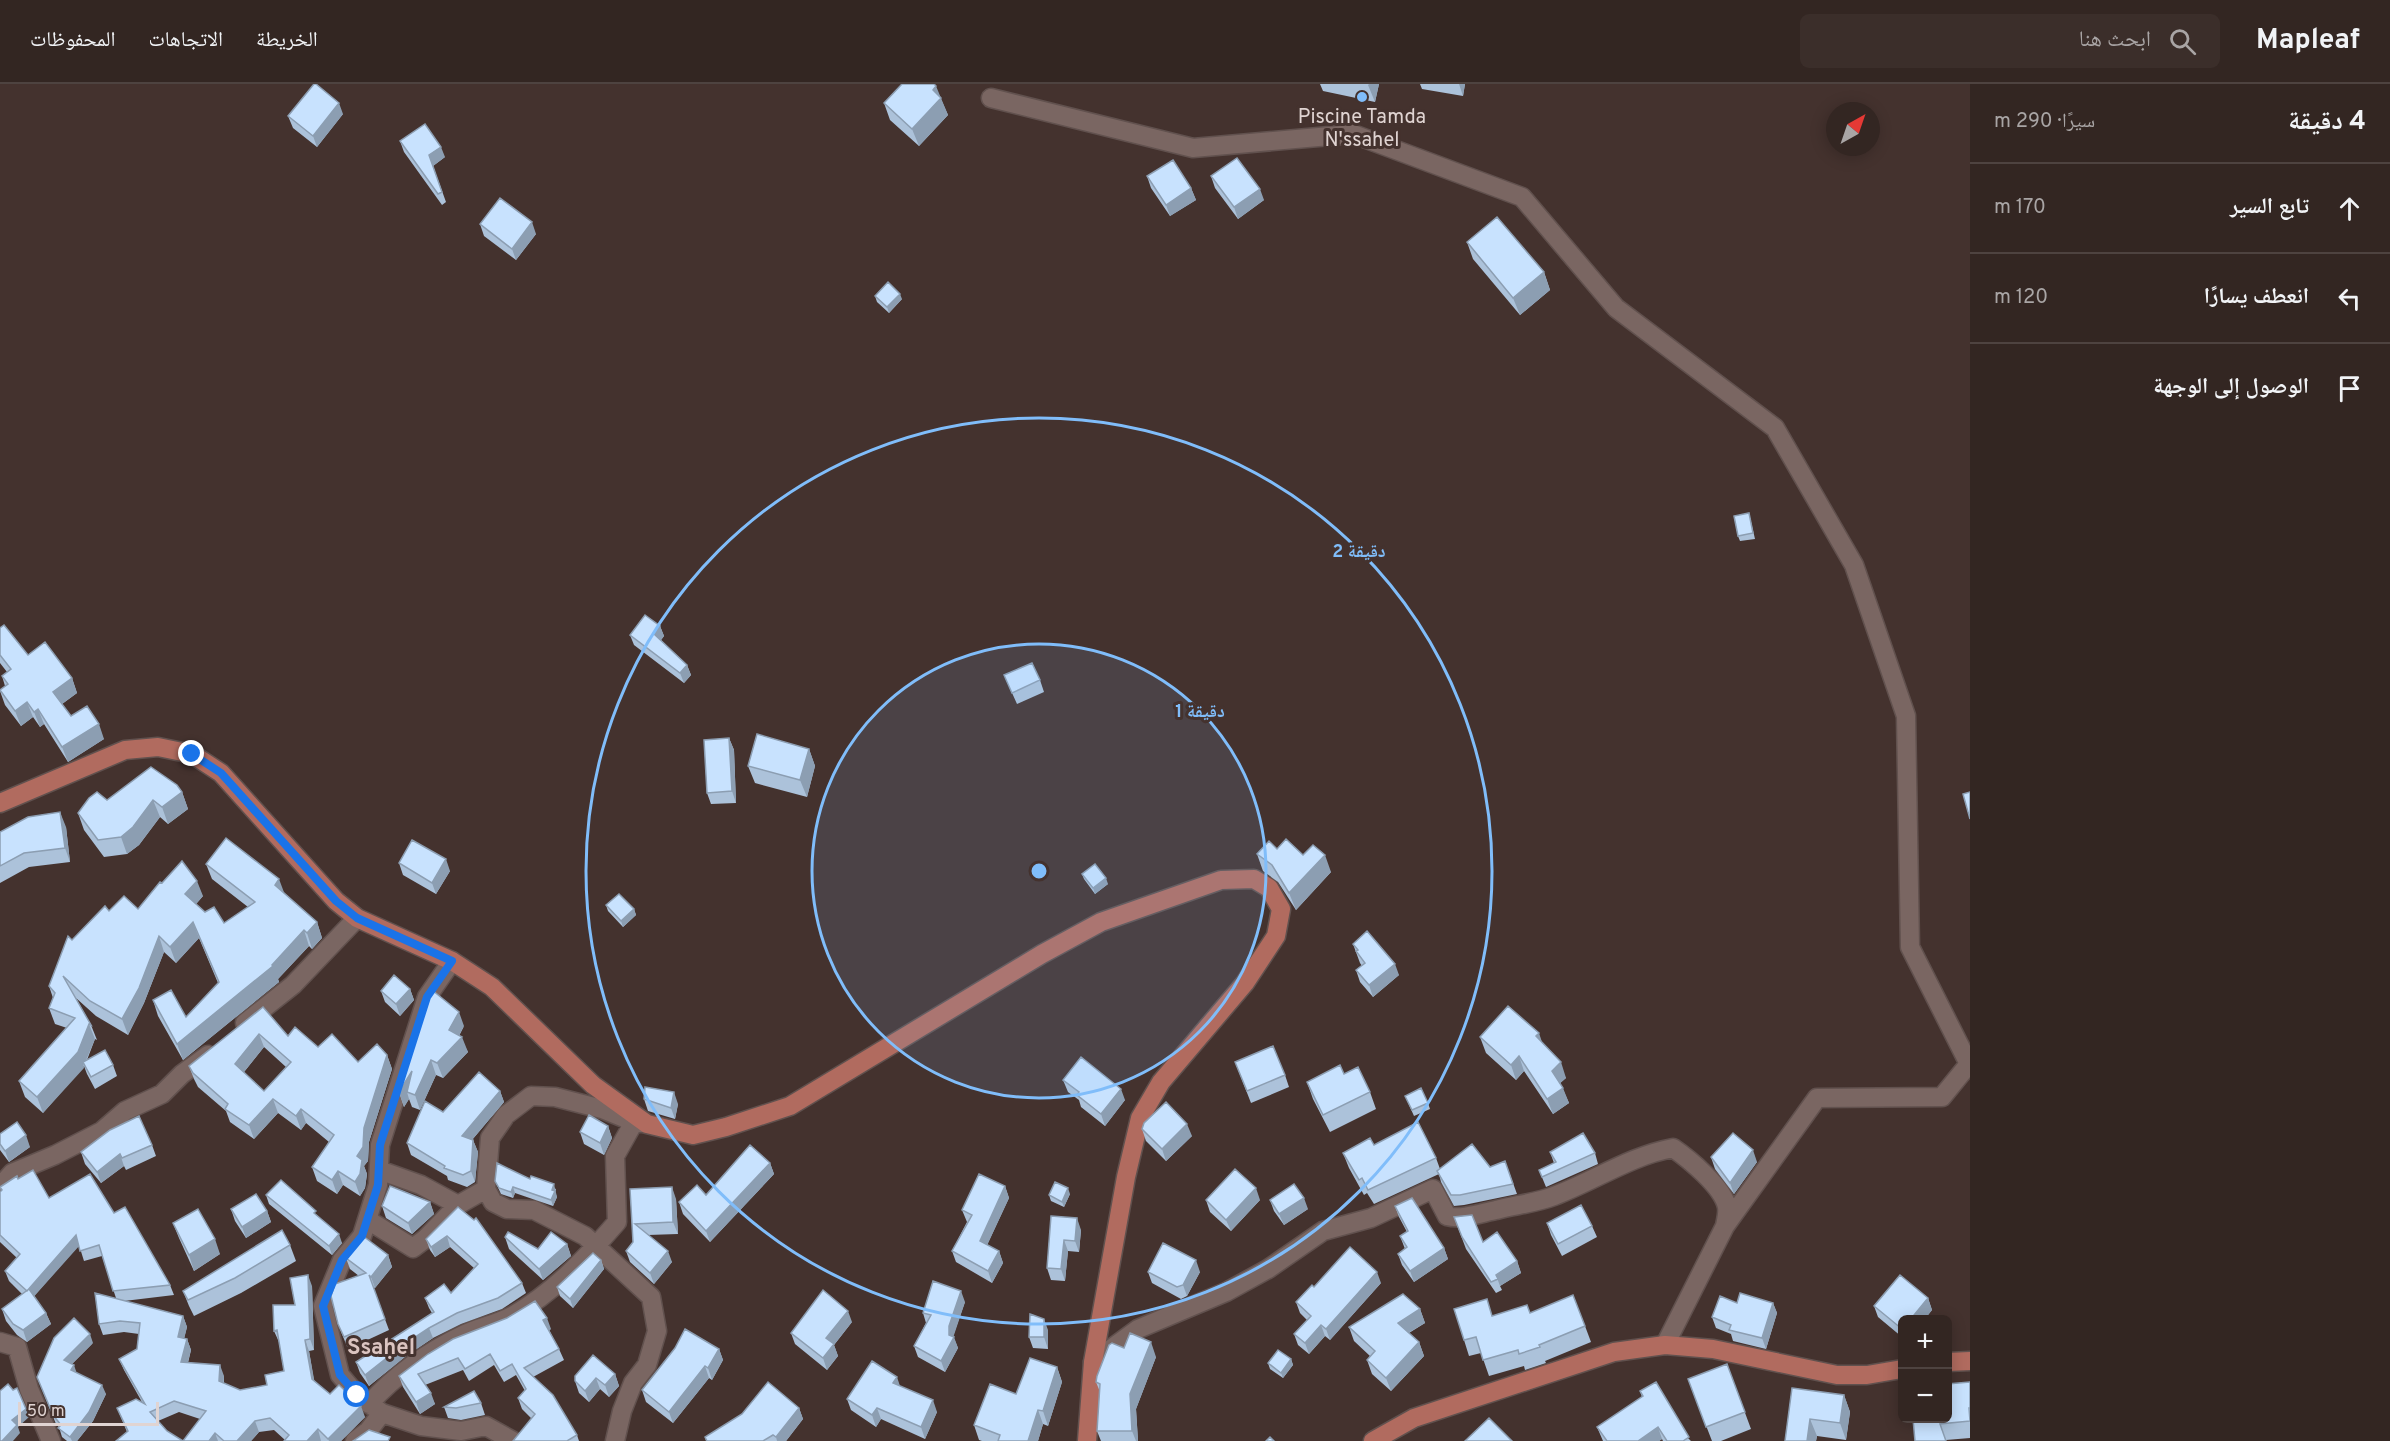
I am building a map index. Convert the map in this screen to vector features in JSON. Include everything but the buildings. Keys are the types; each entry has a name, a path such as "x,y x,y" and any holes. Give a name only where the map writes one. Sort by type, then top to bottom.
{"main road":[{"path":"0,803 125,750 158,747 192,754 221,773 336,901 357,918 452,961 492,987 593,1085 640,1123 693,1134 726,1128 790,1106 1042,954 1101,922 1221,880 1254,879 1269,888 1281,909 1276,936 1245,983 1161,1082 1140,1118 1126,1177 1093,1362 1087,1441"},
{"path":"1373,1441 1414,1418 1614,1352 1665,1345 1713,1349 1837,1375 1867,1375 1898,1370"},
{"path":"1952,1362 1970,1360"}],"street":[{"path":"991,98 1193,148 1353,134 1522,197 1616,308 1775,428 1854,565 1906,716 1910,947 1970,1064 1942,1097 1816,1098 1725,1226 1665,1345"},
{"path":"0,1187 12,1173 93,1136 125,1111 162,1094 182,1074 293,985 357,918"},
{"path":"452,961 427,997 380,1145 378,1185 368,1220 362,1236 342,1260 323,1306 340,1375 357,1395 376,1409 421,1426 461,1431 486,1426 513,1441"},
{"path":"355,1441 368,1431 389,1381 465,1334 509,1318 548,1294 596,1246 617,1222 615,1156 640,1123 602,1109 555,1097 531,1096 506,1115 490,1138 486,1189 493,1202 507,1209 534,1210 552,1217 585,1236 596,1246 651,1297 657,1332 647,1365 633,1383 622,1411 615,1441"},
{"path":"1093,1362 1138,1329 1226,1292 1268,1269 1323,1231 1371,1218 1433,1189 1447,1216 1470,1216 1553,1197 1654,1151 1673,1148 1688,1159 1720,1193 1727,1207 1725,1226"},
{"path":"379,1170 421,1185 458,1205"},
{"path":"368,1220 413,1248 458,1205 486,1189"},
{"path":"8,1345 51,1441"}],"place":[{"name":"Piscine Tamda N'ssahel","path":"1362,97"}],"district":[{"name":"Ssaḥel","path":"381,1348"}],"route":[{"path":"192,754 221,773 336,901 357,918 452,961 427,997 395,1095 380,1145 378,1185 368,1220 362,1236 342,1260 323,1306 330,1326 340,1375 357,1395"}]}
